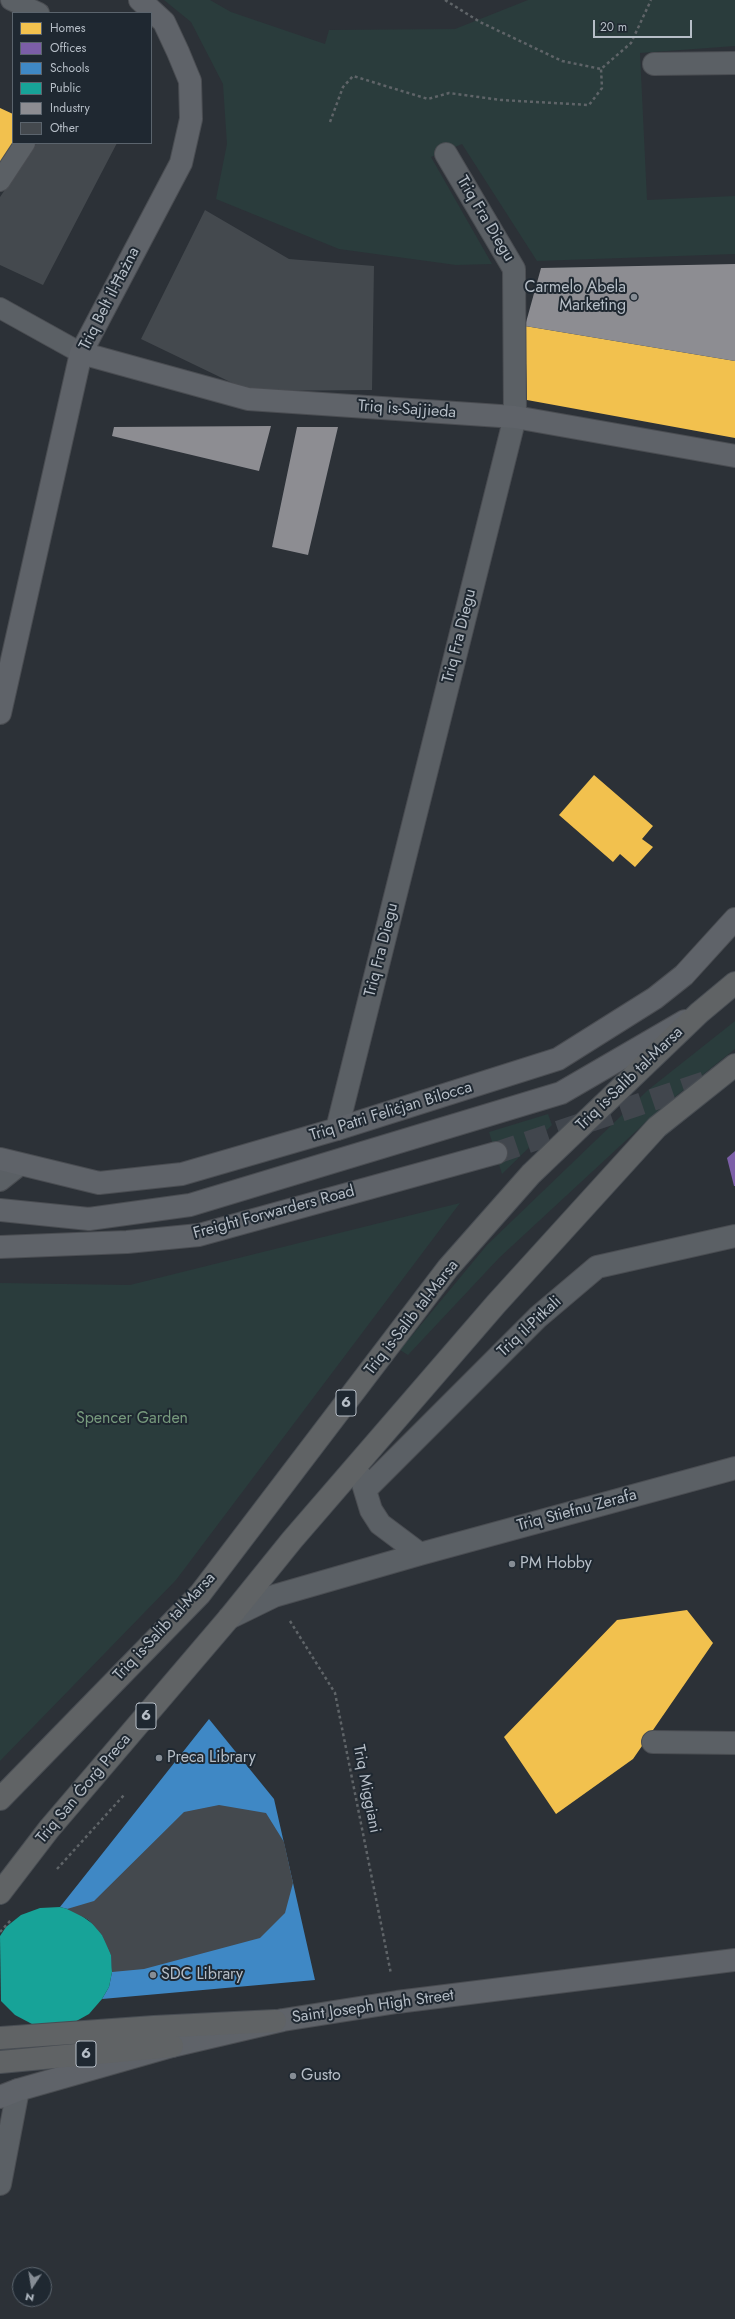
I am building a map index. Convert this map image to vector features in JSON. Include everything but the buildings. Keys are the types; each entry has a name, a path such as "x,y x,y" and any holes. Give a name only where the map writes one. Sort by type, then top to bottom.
{"highway":[{"name":"Triq is-Salib tal-Marsa","path":"0,1799 200,1594 448,1268 526,1180 699,1013 735,983"},
{"name":"6","path":"357,1467 496,1304 657,1126 735,1065"},
{"name":"Triq San Ġorġ Preca","path":"0,1893 49,1829 228,1618 292,1540 357,1467"},
{"name":"6","path":"0,2038 154,2027 275,2021"},
{"name":"6","path":"0,2062 172,2046"}],"main road":[{"name":"Triq Belt il-Ħażna","path":"1,709 81,353 181,163 191,119 190,81 178,52 164,22 140,0"},
{"name":"Triq is-Sajjieda","path":"81,353 248,399 515,417 735,456"},
{"name":"Triq Patri Feliċjan Bilocca","path":"10,1162 99,1183 182,1174 337,1129 558,1059 666,989 684,975 735,919"},
{"path":"0,1210 89,1219 190,1205 561,1093 699,1013"},
{"name":"Freight Forwarders Road","path":"0,1247 127,1242 199,1235 496,1153"},
{"name":"Saint Joseph High Street","path":"9,2094 172,2046 275,2021 397,2002 735,1960"}],"street":[{"path":"654,64 735,63"},
{"name":"Triq Fra Diegu","path":"337,1129 515,417 514,269 446,154"},
{"name":"Triq il-Pitkali","path":"366,1490 538,1317 597,1267 735,1236"},
{"path":"357,1467 366,1490 371,1510 380,1524 420,1554"},
{"name":"Triq Stiefnu Zerafa","path":"228,1618 274,1596 420,1554 735,1468"},
{"path":"653,1742 735,1744"},
{"path":"0,2114 9,2094"},
{"path":"0,2184 9,2094"}],"lane":[{"path":"11,0 37,12"},
{"path":"0,181 24,144"},
{"path":"0,308 81,353"},
{"path":"0,1181 10,1162"}],"path":[{"path":"444,0 480,22 562,60 601,69"},
{"path":"601,69 631,43 651,0"},
{"path":"330,122 343,87 353,76 428,99 449,93 501,100 589,105 602,88 601,69"},
{"name":"Triq Miggiani","path":"274,1596 335,1693 397,2002"},
{"path":"52,1875 124,1795"},
{"path":"0,1932 16,1915"}],"green space":[{"path":"164,0 210,0 231,12 325,44 329,30 455,29 528,0 735,0 735,46 640,53 647,200 735,196 735,254 537,261 462,144 431,157 492,264 456,265 339,249 216,199 227,144 223,84 191,22"},
{"path":"735,1021 735,1049 661,1108 499,1258 408,1355 400,1350 487,1245 648,1090"},
{"path":"548,1114 552,1125 502,1174 489,1132"},
{"name":"Spencer Garden","path":"460,1203 176,1580 0,1761 0,1283 130,1285"}],"tunnel":[{"path":"496,1153 717,1078"}],"place":[{"name":"Carmelo Abela Marketing","path":"634,297"},
{"name":"PM Hobby","path":"512,1564"},
{"name":"Preca Library","path":"159,1758"},
{"name":"SDC Library","path":"153,1975"},
{"name":"Gusto","path":"293,2076"}]}
